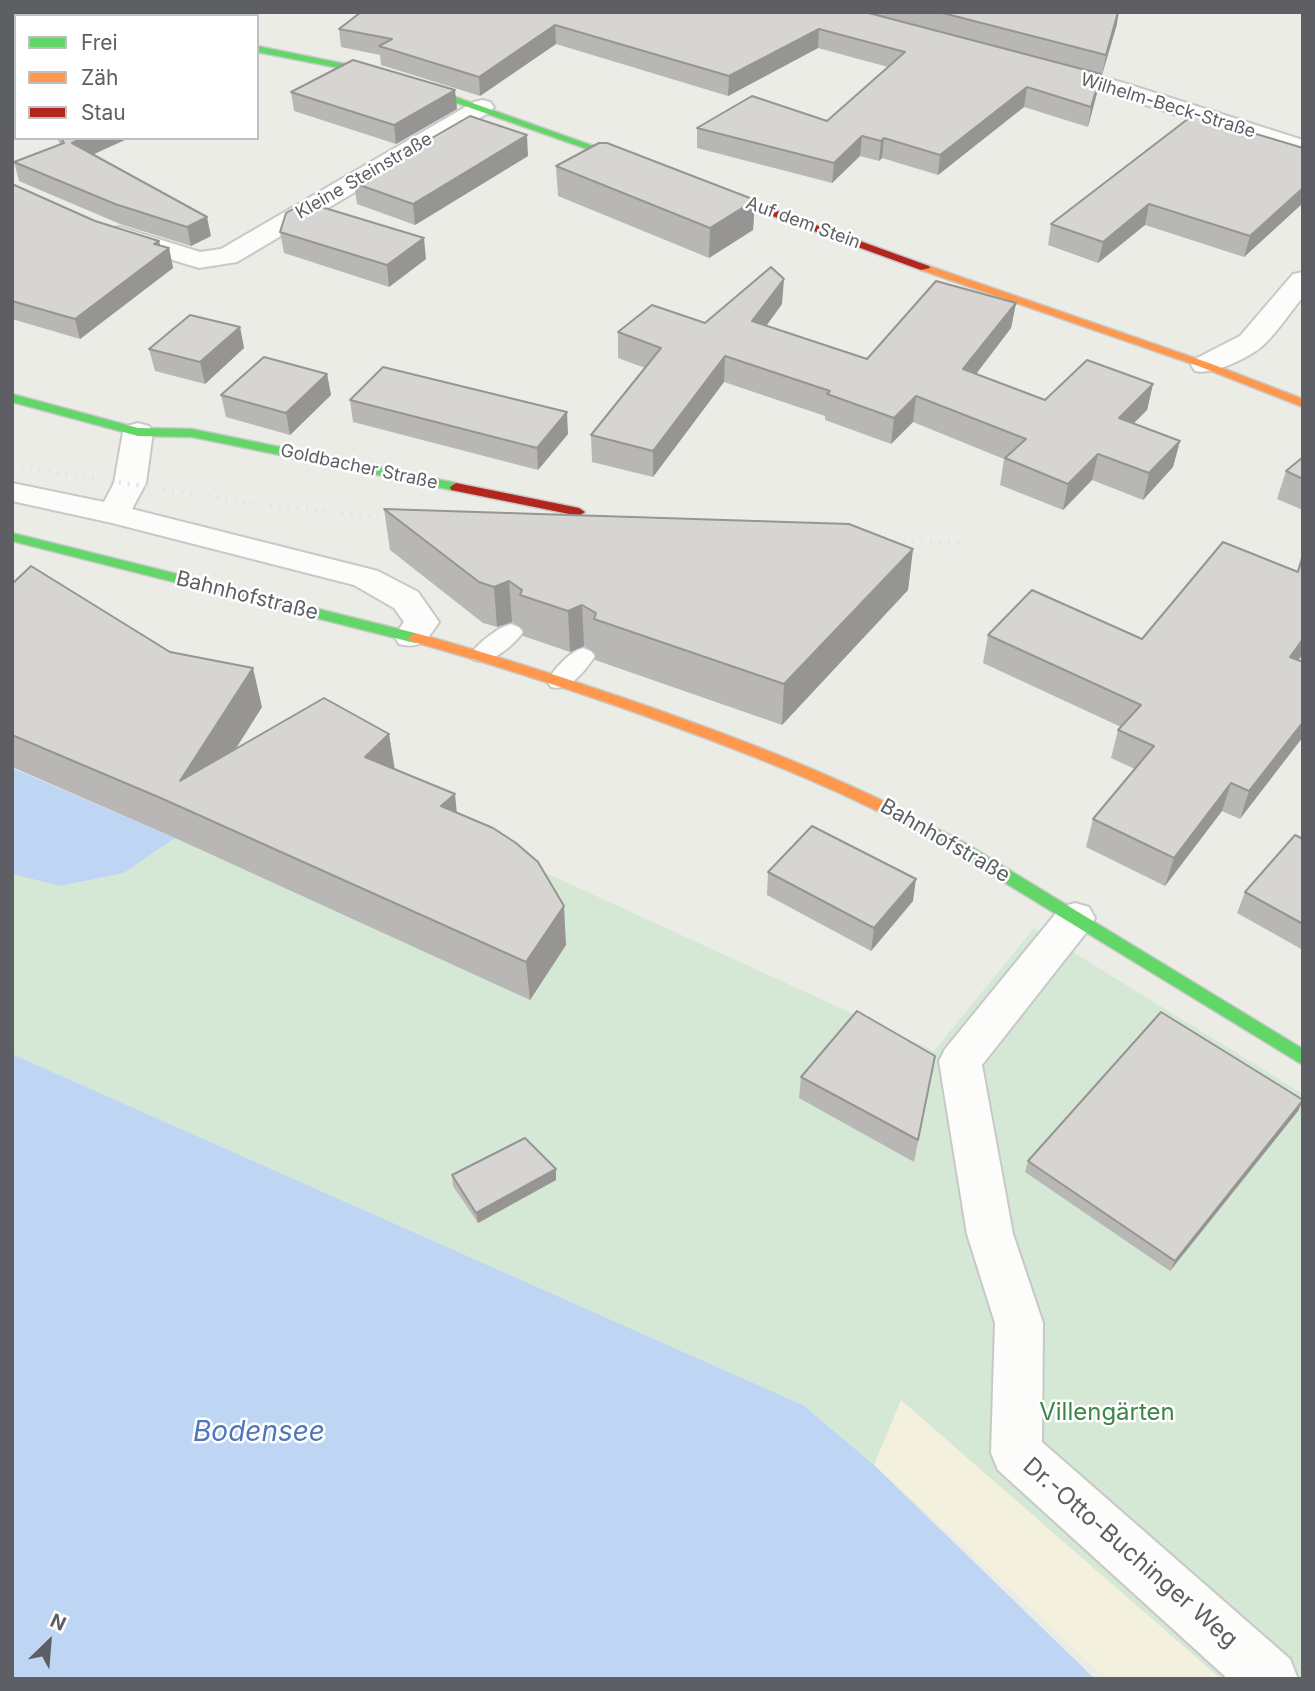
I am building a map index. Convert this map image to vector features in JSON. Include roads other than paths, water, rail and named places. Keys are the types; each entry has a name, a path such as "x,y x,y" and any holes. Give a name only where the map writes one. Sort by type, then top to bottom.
{"street":[{"path":"259,50 382,74 482,107 659,172"},
{"name":"Wilhelm-Beck-Straße","path":"1025,64 1116,88 1303,148"},
{"name":"Kleine Steinstraße","path":"97,227 199,260 228,256 482,107"},
{"name":"Auf dem Stein","path":"684,180 1205,365 1303,403"},
{"path":"1205,365 1250,342 1303,280"},
{"name":"Goldbacher Straße","path":"12,398 138,432 192,433 579,512"},
{"path":"114,514 130,483 138,432"},
{"path":"12,492 114,514 366,579 406,600 422,622 411,636"},
{"name":"Bahnhofstraße","path":"12,537 482,655 723,737 852,789 959,847 1303,1058"},
{"name":"Dr.-Otto-Buchinger Weg","path":"1074,918 960,1060 990,1234 1018,1323 1016,1453 1270,1679"}],"lane":[{"path":"482,655 511,632"},
{"path":"559,681 583,656"}],"water":[{"path":"12,768 175,838 124,873 60,886 12,874"},
{"name":"Bodensee","path":"12,1054 803,1405 874,1465 1095,1679 12,1679"}],"railway":[{"path":"12,466 260,504 404,520"},
{"path":"876,541 960,542"}],"park label":[{"name":"Villengärten","path":"1107,1413"}]}
